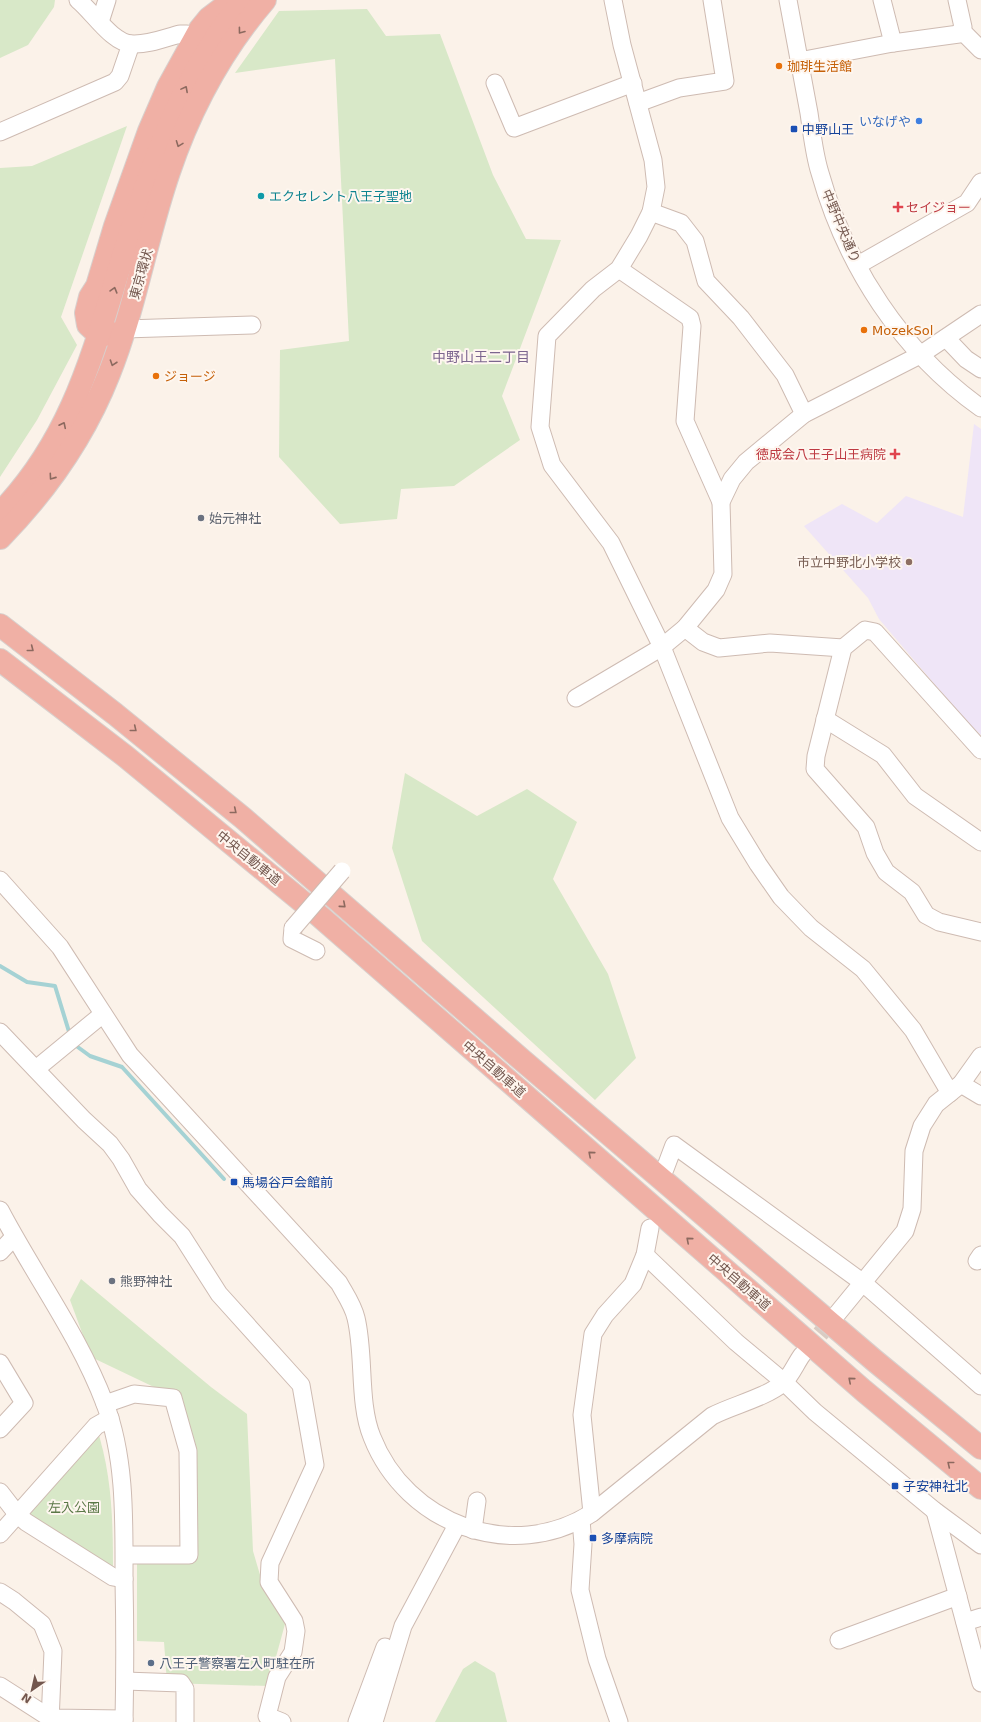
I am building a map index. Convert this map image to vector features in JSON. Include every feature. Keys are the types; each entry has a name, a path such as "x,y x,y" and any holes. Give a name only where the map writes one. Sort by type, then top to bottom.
{"highway":[{"path":"124,329 100,336 90,329 86,318 90,297 97,286 115,226 149,130 168,87 200,29 209,18 233,0"},
{"name":"東京環状","path":"0,513 34,472 60,432 82,383 100,336 135,220 157,155 176,108 209,48 243,0"},
{"name":"東京環状","path":"0,538 38,496 81,432 104,386 124,329 165,185 185,128 217,68 238,35 265,0"},
{"path":"97,286 97,305 124,329"},
{"name":"中央自動車道","path":"0,625 115,714 243,818 522,1060 875,1361 981,1448"},
{"name":"中央自動車道","path":"0,660 125,756 316,913 864,1392 981,1488"}],"street":[{"path":"78,0 87,7 115,37 131,44 156,41 180,34 187,34 195,40"},
{"path":"100,22 107,0"},
{"path":"613,0 638,103 654,160 656,188 651,212 639,236 619,269 593,289 548,336 540,427 552,465 611,543 662,647 730,818 758,864 781,897 811,928 863,969 913,1030 956,1088 981,1096"},
{"path":"638,103 679,88 725,81 712,0"},
{"name":"中野中央通り","path":"788,0 819,171 831,208 868,286 920,355 939,375 981,408"},
{"path":"882,0 893,43"},
{"path":"799,61 893,43 959,34 963,27 957,0"},
{"path":"961,30 981,50"},
{"path":"0,132 115,82 120,76 131,44"},
{"path":"495,83 514,128 633,83"},
{"path":"858,265 967,203 981,182"},
{"path":"651,212 681,223 695,241 706,281 741,318 785,375 804,414"},
{"path":"576,698 662,647 685,628 716,590 723,574 720,502 685,421 692,326 690,318 619,269"},
{"path":"720,502 732,479 746,462 804,414 920,355 981,314"},
{"path":"124,329 252,325"},
{"path":"946,338 966,359 981,369"},
{"path":"685,628 704,642 719,648 770,643 843,648"},
{"path":"981,750 875,632 865,630 843,648 816,756 815,769 831,790 866,827 880,864 894,880 912,892 926,916 939,922 981,932"},
{"path":"825,719 884,755 915,796 981,842"},
{"path":"316,951 292,939 293,928 342,871"},
{"path":"0,880 60,947 130,1056 339,1283 350,1301 356,1317 360,1343 366,1415 372,1436 383,1460 395,1478 410,1494 465,1528 499,1535 529,1536 554,1530 586,1517 712,1416 727,1408 772,1391 784,1382 802,1354"},
{"path":"36,1070 103,1014"},
{"path":"0,1032 84,1120 110,1144 121,1159 138,1189 182,1236 219,1294 302,1385 315,1465 270,1563 269,1582 294,1621 296,1631 293,1652 277,1677 266,1716 282,1722"},
{"path":"837,1314 862,1282 900,1239 905,1231 912,1209 914,1151 922,1126 936,1104 956,1088 981,1056"},
{"path":"665,1168 674,1145 862,1282 981,1386"},
{"path":"0,1210 14,1237 63,1318 86,1362 107,1411 121,1468 125,1555 124,1720 50,1720 0,1686"},
{"path":"619,1722 597,1659 580,1590 586,1517 582,1415 593,1334 605,1315 633,1284 645,1255 650,1228"},
{"path":"0,1252 14,1237"},
{"path":"645,1255 736,1342 784,1382 815,1412 935,1511 981,1545"},
{"path":"0,1363 24,1403 0,1429"},
{"path":"0,1534 96,1426 107,1411 134,1394 173,1398 188,1452 189,1555 125,1555"},
{"path":"0,1492 17,1514 26,1522 113,1577 124,1579"},
{"path":"374,1722 403,1626 465,1528 476,1501"},
{"path":"935,1511 958,1596 973,1620 981,1683"},
{"path":"0,1592 14,1601 42,1624 45,1631 53,1652 50,1720"},
{"path":"839,1640 958,1596"},
{"path":"357,1722 390,1633 403,1626"},
{"path":"125,1681 181,1683 185,1689 185,1722"}],"shaded area":[{"name":"市立中野北小学校","path":"974,424 981,429 981,735 965,720 879,619 868,598 804,526 842,504 877,523 906,496 963,517"}],"green space":[{"path":"0,0 55,0 54,7 28,45 0,58"},
{"path":"367,9 386,36 440,34 493,175 526,239 561,240 502,396 520,440 454,486 401,489 397,519 340,524 279,457 280,350 349,341 335,59 235,73 279,11"},
{"path":"127,126 61,317 77,345 37,420 0,477 0,168 32,166"},
{"path":"405,773 477,816 527,789 577,822 553,879 608,974 636,1058 595,1100 422,941 392,848"},
{"path":"81,1279 211,1387 247,1414 253,1551 263,1585 285,1624 268,1686 167,1683 164,1642 137,1641 137,1556 188,1555 179,1399 91,1357 70,1300"},
{"name":"左入公園","path":"96,1426 102,1445 109,1482 113,1539 113,1577 17,1514"},
{"path":"475,1661 495,1673 507,1722 435,1722 463,1669"}],"waterway":[{"path":"0,966 27,982 55,986 70,1035"},
{"path":"75,1045 90,1056 122,1067 224,1179"}],"tunnel":[{"path":"804,1353 837,1314"}],"place":[{"name":"珈琲生活館","path":"779,66"},
{"name":"いなげや","path":"919,121"},
{"name":"中野山王","path":"794,129"},
{"name":"エクセレント八王子聖地","path":"261,196"},
{"name":"セイジョー","path":"898,207"},
{"name":"MozekSol","path":"864,330"},
{"name":"ジョージ","path":"156,376"},
{"name":"徳成会八王子山王病院","path":"895,454"},
{"name":"始元神社","path":"201,518"},
{"name":"市立中野北小学校","path":"909,562"},
{"name":"馬場谷戸会館前","path":"234,1182"},
{"name":"熊野神社","path":"112,1281"},
{"name":"子安神社北","path":"895,1486"},
{"name":"多摩病院","path":"593,1538"},
{"name":"八王子警察署左入町駐在所","path":"151,1663"}],"district":[{"name":"中野山王二丁目","path":"481,357"}]}
